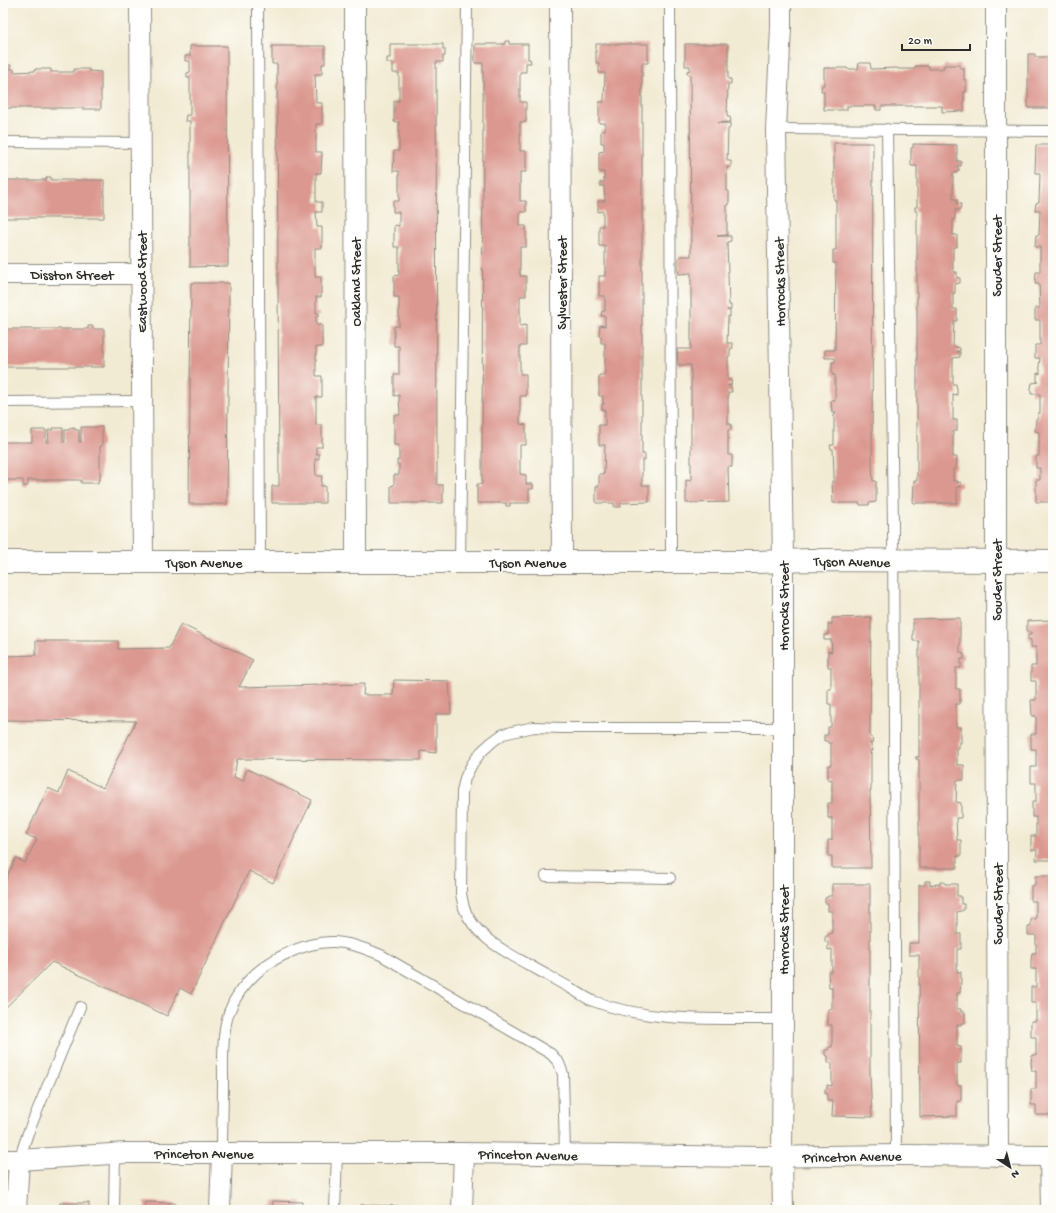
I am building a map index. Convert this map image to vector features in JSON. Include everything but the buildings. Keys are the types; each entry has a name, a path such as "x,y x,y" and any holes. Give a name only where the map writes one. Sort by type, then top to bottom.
{"street":[{"name":"Eastwood Street","path":"140,3 143,562"},
{"name":"Oakland Street","path":"355,3 356,562"},
{"name":"Sylvester Street","path":"560,3 562,562"},
{"name":"Horrocks Street","path":"781,3 776,129 783,561 783,1210"},
{"name":"Souder Street","path":"996,3 998,1156"},
{"name":"Disston Street","path":"3,274 141,274"},
{"name":"Tyson Avenue","path":"3,562 671,562 810,560 996,562 1053,561"},
{"name":"Princeton Avenue","path":"11,1160 115,1153 464,1153 782,1157 896,1155 1049,1156"},
{"path":"220,1210 222,1153"},
{"path":"462,1210 464,1153"},
{"path":"11,1160 16,1210"}],"lane":[{"path":"258,3 260,562"},
{"path":"460,562 468,3"},
{"path":"670,3 671,562"},
{"path":"776,129 1053,131"},
{"path":"887,129 893,561 896,1155"},
{"path":"3,142 141,143"},
{"path":"3,402 142,401"},
{"path":"783,728 534,727 503,734 481,752 472,764 465,778 462,792 461,894 464,908 470,919 478,931 490,941 508,954 592,1000 632,1012 653,1016 675,1018 783,1019"},
{"path":"546,876 670,878"},
{"path":"222,1153 224,1043 226,1023 239,992 252,976 278,957 310,944 330,941 345,943 381,955 551,1054 559,1063 563,1074 566,1154"},
{"path":"11,1160 28,1133 80,1007"},
{"path":"114,1210 115,1153"},
{"path":"335,1210 337,1153"},
{"path":"1046,1210 1049,1156"}]}
